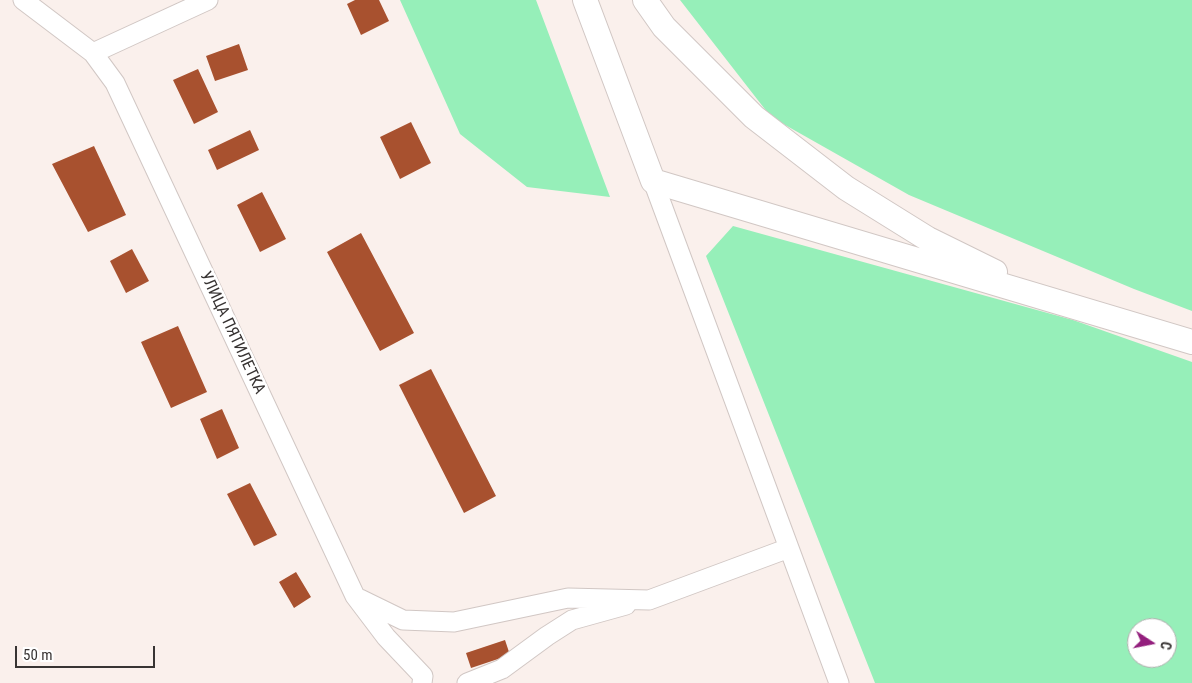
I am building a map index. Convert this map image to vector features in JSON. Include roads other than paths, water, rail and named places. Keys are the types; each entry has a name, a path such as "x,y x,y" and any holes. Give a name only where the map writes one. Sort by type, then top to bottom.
{"street":[{"name":"УЛИЦА ПЯТИЛЕТКА","path":"23,0 93,53 115,83 355,596 386,637 425,681"},
{"path":"93,53 208,0"},
{"path":"586,0 839,683"},
{"path":"645,0 664,27 754,117 846,188 928,239 1062,304"},
{"path":"653,181 1192,342"},
{"path":"355,596 403,620 454,622 568,598 649,600 789,548"},
{"path":"467,683 502,669 572,620 644,600"}]}
